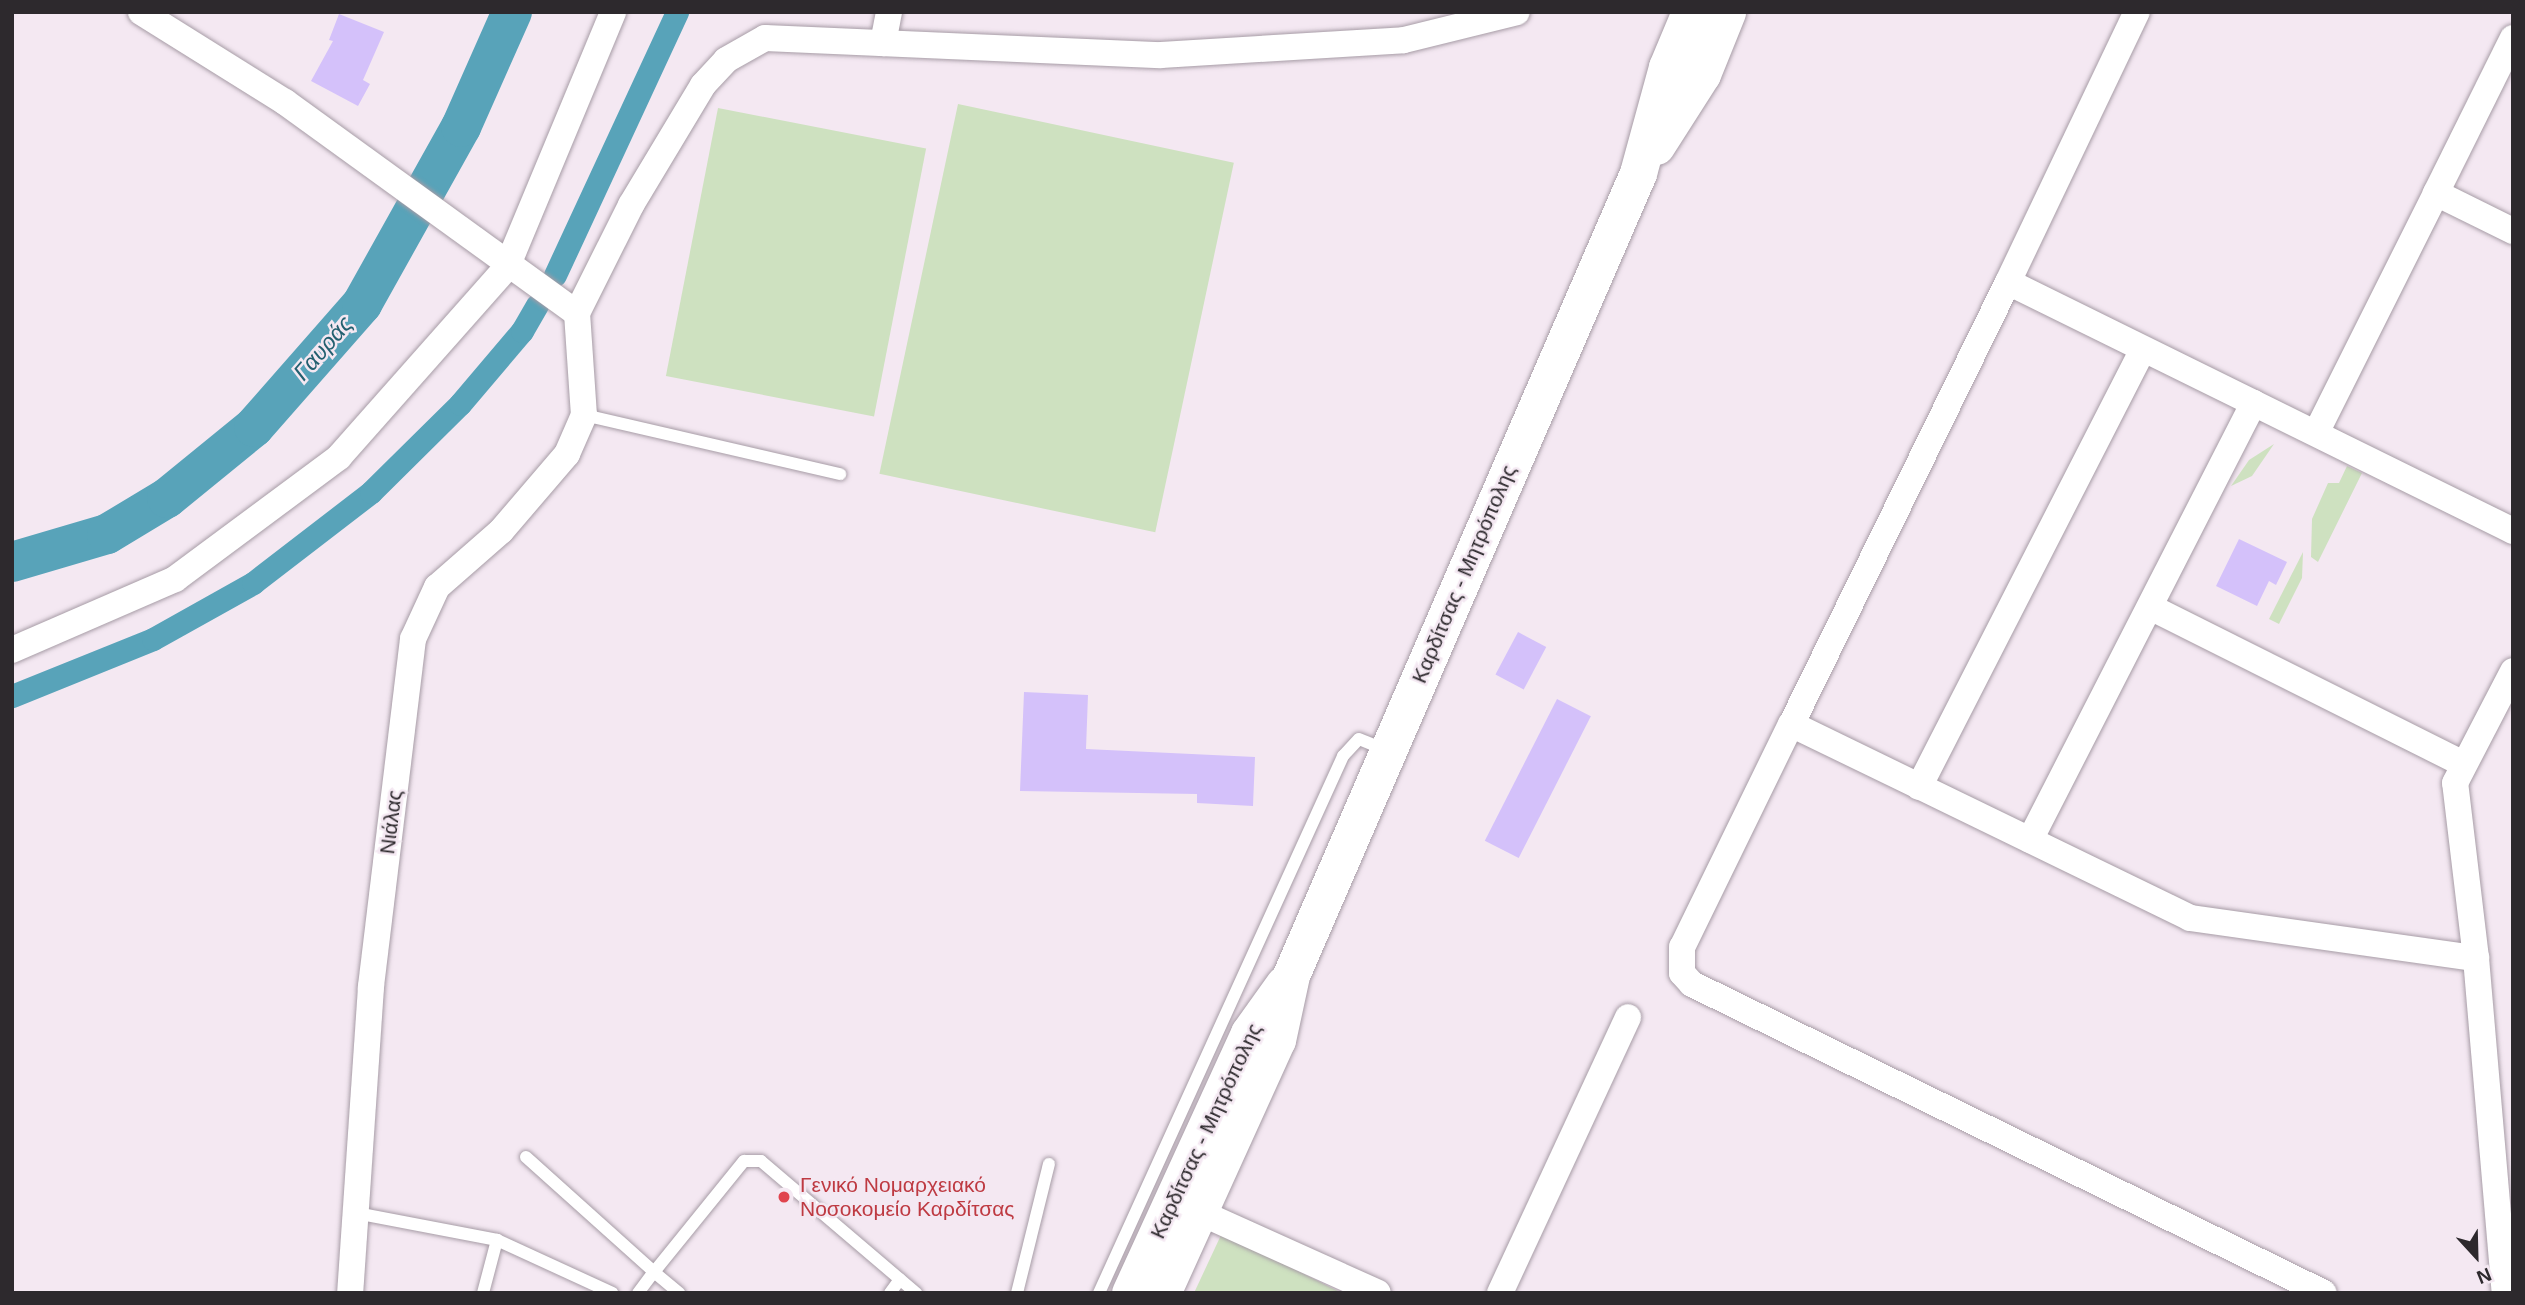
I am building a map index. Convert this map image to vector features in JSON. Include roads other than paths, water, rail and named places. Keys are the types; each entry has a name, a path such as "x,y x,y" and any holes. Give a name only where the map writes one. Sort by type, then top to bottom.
{"main road":[{"name":"Καρδίτσας - Μητρόπολης","path":"1162,1293 1277,1040 1291,975 1639,173 1667,67 1690,12"},
{"name":"Καρδίτσας - Μητρόπολης","path":"1639,173 1702,74 1727,12"},
{"name":"Καρδίτσας - Μητρόπολης","path":"1110,1291 1249,1033 1291,975"}],"street":[{"path":"141,12 285,102 393,184 577,313"},
{"path":"12,650 176,579 306,487 424,366 508,267 613,12"},
{"path":"883,43 889,12"},
{"path":"584,415 577,313 631,205 703,85 726,60 765,38 787,35 883,43 1161,55 1404,40 1517,12"},
{"path":"2137,12 2008,282 1682,947 1682,973 1692,984 2324,1293"},
{"path":"2316,433 2513,38"},
{"path":"2436,192 2513,231"},
{"path":"2008,282 2513,531"},
{"path":"1919,788 2143,350"},
{"path":"2030,840 2254,403"},
{"name":"Νιάλας","path":"350,1293 371,987 413,639 436,587 501,531 549,478 584,415"},
{"path":"2150,607 2461,763"},
{"path":"2505,1293 2476,958 2455,808 2461,763 2513,671"},
{"path":"1791,724 1919,788 2205,923 2476,958"},
{"path":"1500,1293 1628,1017"},
{"path":"1199,1212 1378,1293"}],"lane":[{"path":"584,415 840,474"},
{"path":"1115,1293 1110,1291 1343,756 1359,739 1388,750"},
{"path":"526,1157 679,1293"},
{"path":"638,1293 744,1161 752,1158 916,1293"},
{"path":"1017,1293 1049,1164"},
{"path":"356,1213 497,1240 612,1293"},
{"path":"483,1293 497,1240"},
{"path":"890,1293 900,1279"}],"waterway":[{"name":"Γαυράς","path":"12,562 107,534 167,498 254,427 362,304 461,127 512,12"},
{"path":"555,275 677,12"},
{"path":"12,696 153,639 253,583 371,492 460,404 522,331 537,305"}],"place":[{"name":"Γενικό Νομαρχειακό Νοσοκομείο Καρδίτσας","path":"784,1197"}]}
